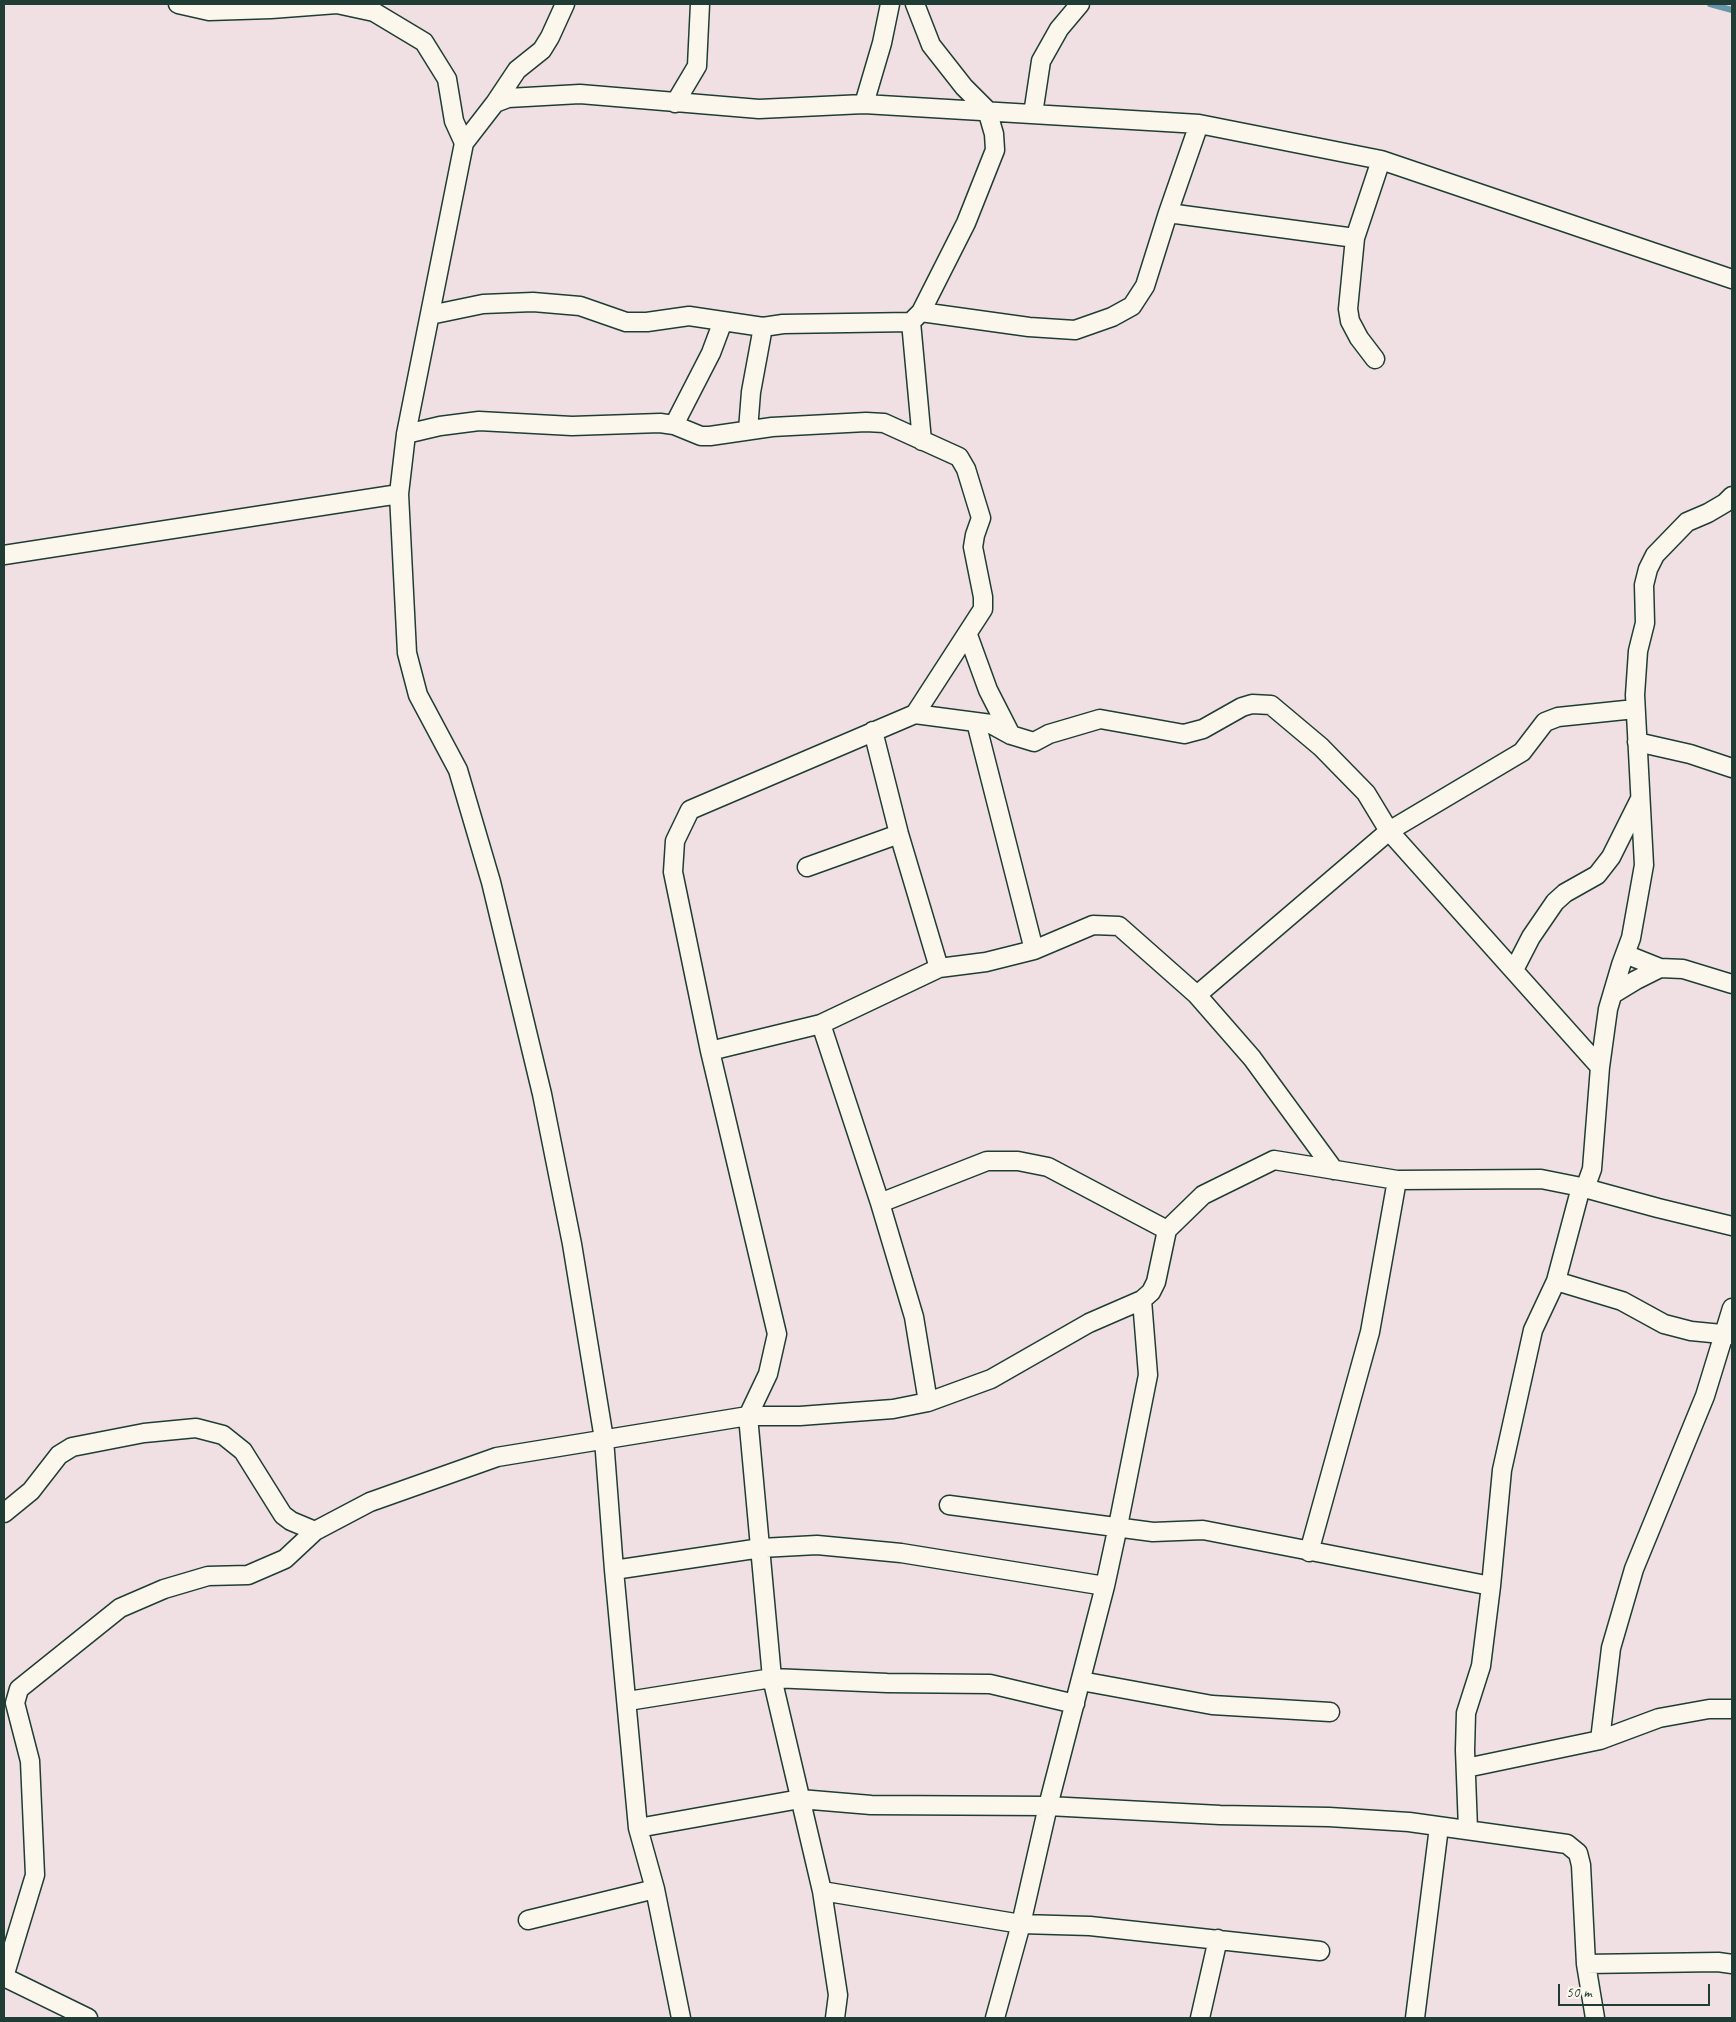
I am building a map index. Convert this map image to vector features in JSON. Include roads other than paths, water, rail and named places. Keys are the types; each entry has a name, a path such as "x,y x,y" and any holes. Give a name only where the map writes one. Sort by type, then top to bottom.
{"street":[{"path":"178,4 209,11 337,4 374,12 424,42 447,79 454,121 464,143"},
{"path":"565,4 542,50 517,70 495,103 464,143 406,434 399,494 408,653 418,696 458,770 491,882 542,1094 572,1244 604,1439 638,1828 655,1889 681,2018"},
{"path":"675,102 697,66 700,4"},
{"path":"864,104 882,43 890,4"},
{"path":"915,4 931,45 964,87 987,110 994,134 995,150 966,223 916,317 922,441"},
{"path":"1034,114 1041,61 1059,29 1080,4"},
{"path":"495,103 508,98 580,94 759,109 864,104 1199,124 1381,160 1732,279"},
{"path":"430,315 483,304 533,302 580,306 626,322 647,322 689,316 763,327 784,324 916,317 1076,330 1112,317 1132,306 1145,286 1199,124"},
{"path":"1375,359 1359,338 1350,321 1348,309 1355,238 1381,160"},
{"path":"1168,213 1355,238"},
{"path":"674,425 711,353 723,321"},
{"path":"748,430 751,392 763,327"},
{"path":"406,434 440,426 479,421 572,426 660,423 674,425 701,436 772,427 866,422 884,423 959,457 966,469 981,518 974,535 974,547 983,596 983,609 968,635 915,714"},
{"path":"4,555 399,494"},
{"path":"1468,1829 1466,1713 1481,1666 1502,1470 1533,1330 1556,1282 1580,1187 1587,1183 1592,1170 1600,1068 1608,1009 1625,954 1632,938 1644,864 1635,709 1638,651 1644,631 1644,585 1648,569 1655,555 1687,522 1708,513 1725,503 1732,496"},
{"path":"968,635 988,690 1011,735"},
{"path":"834,2018 838,1995 822,1891 772,1678 748,1416 768,1374 777,1334 710,1050 674,872 675,841 690,810 915,714 991,724 1011,735 1034,742 1049,734 1100,719 1184,734 1204,729 1242,707 1252,704 1271,705 1321,747 1366,793 1389,831 1600,1068"},
{"path":"1197,995 1389,831 1522,752 1546,722 1558,717 1635,709"},
{"path":"976,722 1034,950"},
{"path":"873,731 899,834 939,968"},
{"path":"1637,742 1690,754 1732,768"},
{"path":"1514,970 1531,938 1555,902 1565,893 1597,875 1611,857 1640,798"},
{"path":"807,867 899,834"},
{"path":"1611,857 1625,853 1643,852"},
{"path":"710,1050 821,1024 939,968 986,962 1034,950 1094,925 1119,926 1197,995 1252,1058 1334,1170"},
{"path":"1625,954 1660,968 1683,969 1732,984"},
{"path":"1613,994 1660,968"},
{"path":"821,1024 880,1203 914,1317 928,1402"},
{"path":"88,2018 4,1977 35,1875 30,1762 15,1703 19,1689 120,1608 164,1589 208,1576 248,1575 285,1558 315,1531 370,1502 497,1457 748,1416 800,1416 893,1409 928,1402 991,1379 1089,1323 1142,1300 1151,1292 1156,1282 1167,1230 1203,1195 1274,1160 1397,1180 1541,1179 1580,1187 1732,1226"},
{"path":"880,1203 987,1161 1018,1161 1048,1166 1167,1230"},
{"path":"1309,1552 1370,1332 1397,1180"},
{"path":"1556,1282 1622,1302 1664,1324 1691,1331 1728,1335"},
{"path":"995,2018 1021,1924 1048,1806 1105,1586 1118,1526 1148,1375 1142,1300"},
{"path":"1600,1740 1611,1648 1634,1569 1706,1396 1728,1335 1732,1308"},
{"path":"4,1513 31,1491 59,1454 72,1447 144,1433 196,1428 223,1435 243,1451 283,1515 315,1531"},
{"path":"949,1505 1153,1532 1203,1530 1491,1586"},
{"path":"614,1570 761,1548 817,1545 901,1553 1105,1586"},
{"path":"628,1701 772,1678 887,1684 990,1684 1075,1704"},
{"path":"1081,1681 1212,1705 1330,1712"},
{"path":"1466,1768 1600,1740 1659,1718 1708,1709 1732,1709"},
{"path":"638,1828 800,1799 871,1805 1048,1806 1220,1815 1329,1817 1409,1822 1567,1844 1578,1853 1581,1865 1586,1964 1595,2018"},
{"path":"1415,2018 1439,1827"},
{"path":"528,1920 655,1889"},
{"path":"822,1891 1021,1924 1090,1926 1320,1950"},
{"path":"1200,2018 1218,1939"},
{"path":"1586,1964 1718,1962 1732,1964"}],"waterway":[{"path":"1710,4 1732,10"}]}
